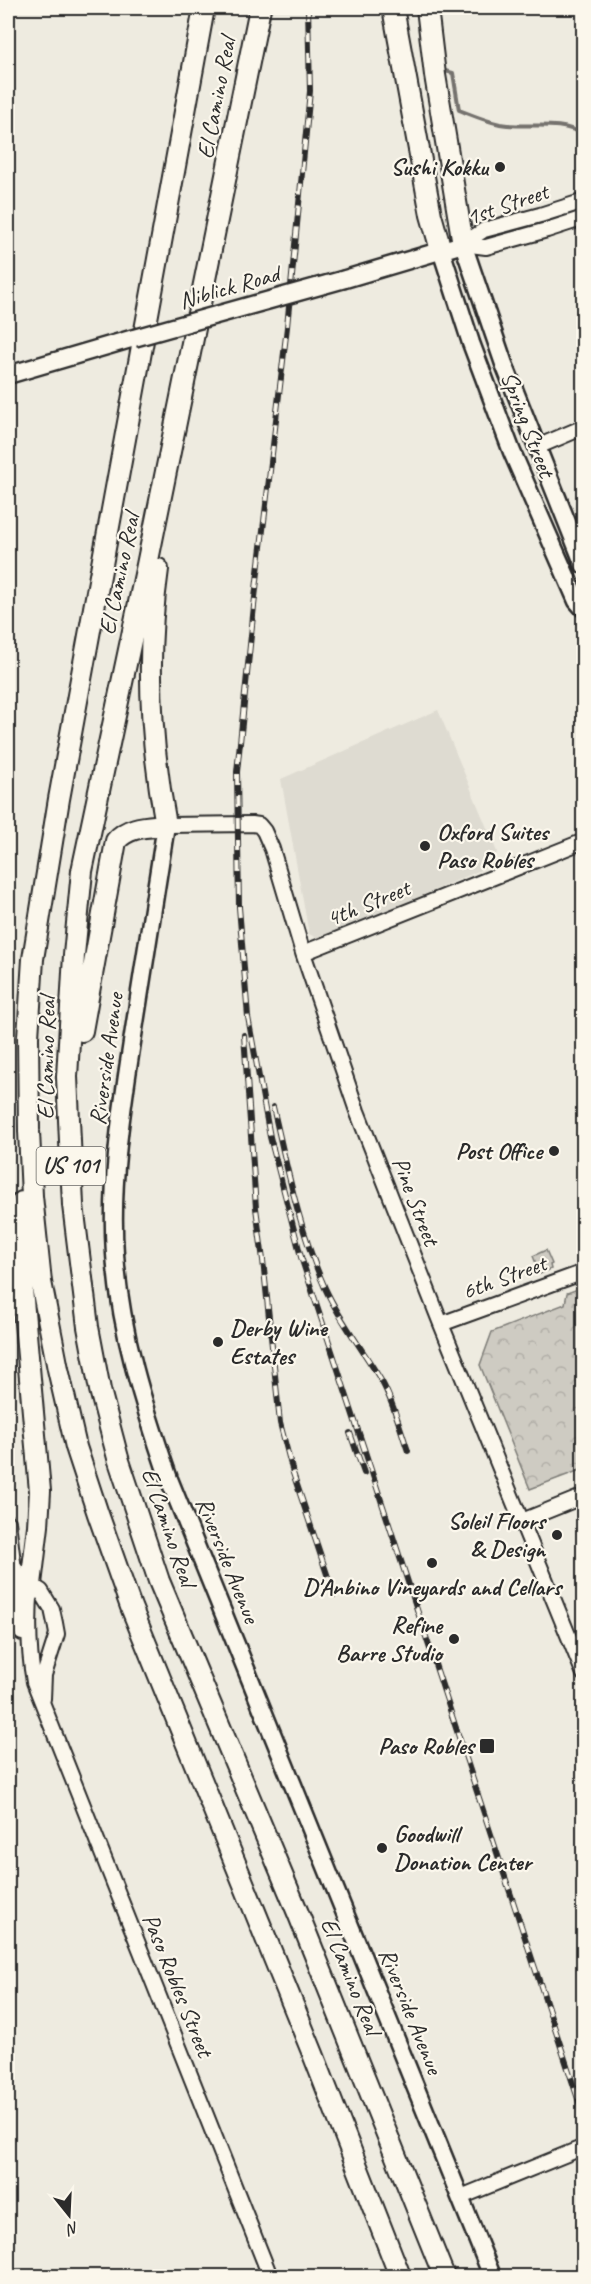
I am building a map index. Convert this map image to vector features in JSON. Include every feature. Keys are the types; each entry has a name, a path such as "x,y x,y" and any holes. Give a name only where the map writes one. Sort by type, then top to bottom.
{"highway":[{"name":"El Camino Real","path":"204,8 33,958 28,1037 32,1196 41,1282 76,1447 131,1606 400,2277"},
{"name":"El Camino Real","path":"260,8 147,565 82,871 74,955 67,1077 73,1205 87,1316 100,1390 118,1458 159,1581 298,1913 444,2277"},
{"path":"393,8 431,215 441,250"},
{"path":"427,8 435,75 463,244"},
{"path":"67,1077 81,1036 116,841 129,830 166,825 151,702 152,632 157,577 186,368"},
{"path":"29,1131 22,1180 22,1289 40,1491 31,1584"}],"main road":[{"name":"Niblick Road","path":"8,375 463,244"},
{"name":"Spring Street","path":"463,244 504,364 584,565"},
{"name":"Spring Street","path":"441,250 471,343 512,452 577,602 584,609"},
{"name":"Riverside Avenue","path":"166,825 120,1121 115,1189 115,1253 129,1352 145,1409 169,1479 492,2277"}],"street":[{"name":"1st Street","path":"463,244 484,230 584,201"},
{"name":"1st Street","path":"463,244 486,247 547,231 584,218"},
{"path":"537,447 584,427"},
{"name":"Pine Street","path":"166,825 259,825 264,831 272,849 303,953 357,1111 584,1674"},
{"name":"4th Street","path":"303,953 584,840"},
{"name":"6th Street","path":"441,1324 584,1272"},
{"path":"522,1521 584,1496"},
{"name":"Paso Robles Street","path":"8,1522 21,1630 43,1710 270,2277"},
{"name":"Paso Robles Street","path":"12,1564 22,1579 41,1591 52,1609 57,1634 44,1675 43,1710"},
{"name":"Paso Robles Street","path":"29,1655 31,1584"},
{"path":"461,2197 584,2147"}],"shaded area":[{"path":"438,710 497,852 492,865 321,940 309,934 281,779"}],"green space":[{"path":"546,1250 552,1264 551,1269 540,1274 533,1256"},
{"path":"583,1287 583,1469 530,1489 480,1365 492,1332 565,1304 567,1293"}],"waterway":[{"path":"441,70 453,73 459,110 500,124 564,127 584,135"}],"railway":[{"path":"308,8 310,91 287,327 237,772 239,907 248,1017 270,1137 301,1257 584,2117"},
{"path":"244,1035 256,1208 280,1423 293,1473 334,1595"},
{"path":"273,1107 294,1198 316,1266 338,1312 386,1390 408,1451"},
{"path":"350,1433 364,1473"}],"place":[{"name":"Sushi Kokku","path":"500,167"},
{"name":"Oxford Suites Paso Robles","path":"425,846"},
{"name":"Post Office","path":"554,1151"},
{"name":"Derby Wine Estates","path":"218,1342"},
{"name":"Soleil Floors & Design","path":"557,1535"},
{"name":"D'Anbino Vineyards and Cellars","path":"432,1563"},
{"name":"Refine Barre Studio","path":"454,1639"},
{"name":"Paso Robles","path":"487,1746"},
{"name":"Goodwill Donation Center","path":"382,1848"}]}
